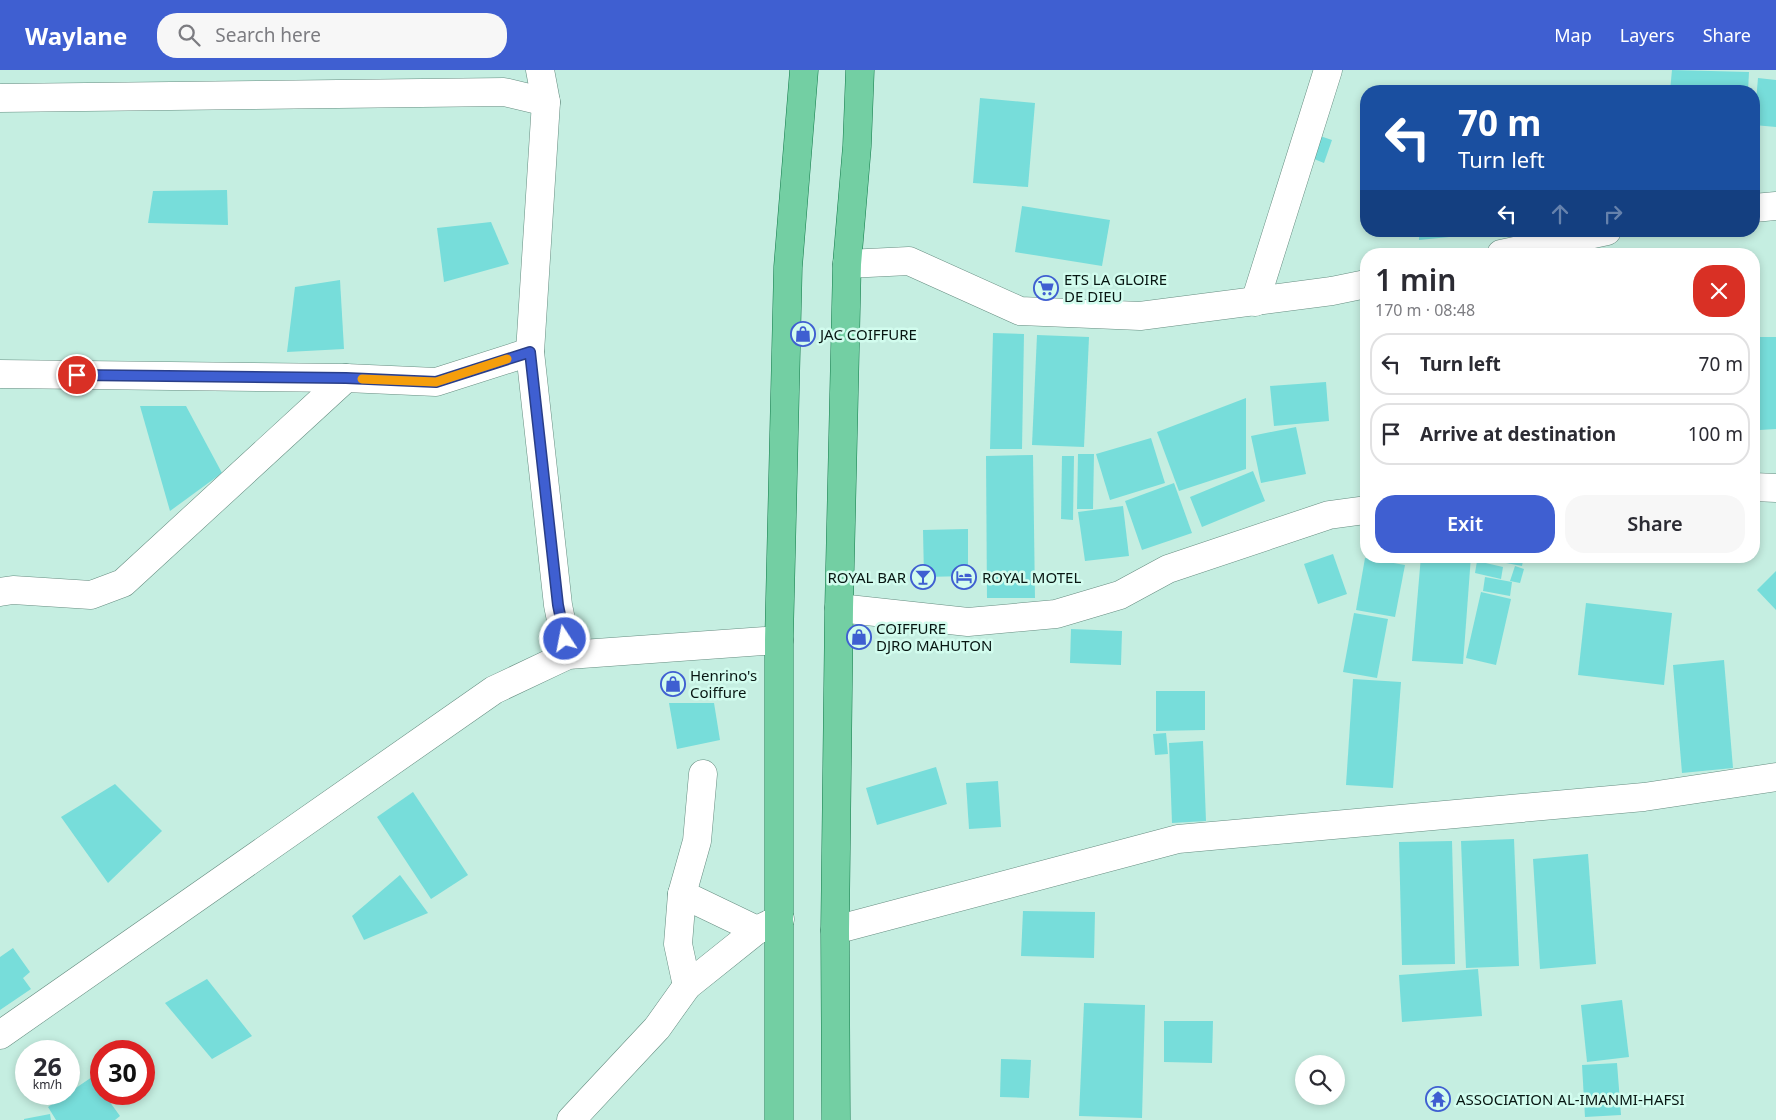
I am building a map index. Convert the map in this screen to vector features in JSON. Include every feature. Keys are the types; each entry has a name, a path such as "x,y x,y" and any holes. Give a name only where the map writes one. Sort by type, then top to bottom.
{"main road":[{"path":"779,1120 769,924 780,640 788,267 804,70"},
{"path":"836,1120 835,930 839,608 847,264 857,146 860,70"}],"street":[{"path":"504,92 531,70"},
{"path":"540,70 546,102 530,352 558,605 568,656"},
{"path":"1255,302 1328,70"},
{"path":"0,98 504,92 546,102"},
{"path":"1760,207 1776,206"},
{"path":"1529,248 1579,237"},
{"path":"847,264 909,262 1020,310 1140,316 1255,302 1360,285"},
{"path":"0,374 346,378 436,382 530,352"},
{"path":"0,592 13,590 91,595 123,583 346,378"},
{"path":"1760,487 1776,488"},
{"path":"839,608 968,622 1056,614 1120,595 1168,568 1329,515 1360,511"},
{"path":"0,1035 494,690 568,656 780,640"},
{"path":"687,986 678,944 682,894 697,842 703,774"},
{"path":"835,930 1178,839 1644,797 1776,777"},
{"path":"682,894 769,924"},
{"path":"571,1120 657,1028 687,986 769,924"}],"building":[{"path":"1672,70 1749,72 1748,85 1671,85"},
{"path":"1758,78 1776,80 1776,127 1760,126 1760,85 1757,85"},
{"path":"980,98 1035,103 1028,187 973,183"},
{"path":"1317,135 1332,140 1324,163 1309,157"},
{"path":"227,190 228,225 148,223 153,191"},
{"path":"1022,206 1110,220 1102,266 1015,252"},
{"path":"491,222 509,264 444,282 437,228"},
{"path":"1419,237 1449,237 1419,240"},
{"path":"340,280 344,349 287,352 295,287"},
{"path":"993,333 1024,334 1022,449 990,449"},
{"path":"1037,335 1089,337 1084,447 1032,445"},
{"path":"1760,337 1776,337 1776,429 1760,430"},
{"path":"1326,382 1329,421 1274,426 1270,386"},
{"path":"1246,398 1246,469 1179,491 1157,432"},
{"path":"140,406 186,406 222,473 170,511"},
{"path":"1296,427 1306,474 1261,483 1251,436"},
{"path":"1151,438 1165,483 1110,500 1096,454"},
{"path":"1078,454 1094,454 1093,509 1077,509"},
{"path":"1033,455 1035,598 987,598 986,456"},
{"path":"1062,456 1074,456 1073,520 1061,519"},
{"path":"1253,471 1265,501 1202,527 1190,497"},
{"path":"1174,483 1192,533 1142,550 1125,501"},
{"path":"1123,506 1129,556 1085,561 1078,512"},
{"path":"968,529 968,576 924,577 923,530"},
{"path":"1333,554 1347,594 1318,604 1304,564"},
{"path":"1364,563 1405,565 1395,617 1356,610"},
{"path":"1420,563 1470,563 1463,664 1412,661"},
{"path":"1477,563 1503,567 1501,579 1475,573"},
{"path":"1506,563 1523,563 1522,566"},
{"path":"1515,566 1524,569 1520,583 1510,581"},
{"path":"1776,571 1776,610 1757,590"},
{"path":"1485,577 1512,582 1510,596 1483,591"},
{"path":"1481,592 1511,599 1496,665 1466,658"},
{"path":"1586,603 1672,613 1664,685 1578,675"},
{"path":"1354,613 1388,619 1377,678 1343,672"},
{"path":"1071,629 1122,631 1121,665 1070,663"},
{"path":"1724,660 1733,768 1682,773 1673,665"},
{"path":"1353,679 1401,682 1393,788 1346,785"},
{"path":"1156,691 1205,691 1205,730 1156,731"},
{"path":"669,703 714,703 720,740 677,749"},
{"path":"1166,733 1168,754 1155,755 1153,734"},
{"path":"1203,741 1206,821 1172,823 1169,743"},
{"path":"936,767 947,804 877,825 866,788"},
{"path":"998,781 1001,827 969,829 966,783"},
{"path":"115,784 162,831 108,883 61,817"},
{"path":"413,792 468,875 431,899 377,817"},
{"path":"1514,839 1519,966 1466,968 1461,841"},
{"path":"1452,841 1455,964 1402,965 1399,842"},
{"path":"1588,854 1596,964 1540,969 1533,859"},
{"path":"400,875 428,913 364,940 352,916"},
{"path":"1023,911 1095,912 1094,958 1021,956"},
{"path":"13,948 30,972 23,978 31,989 0,1010 0,957"},
{"path":"1478,969 1482,1016 1402,1022 1399,975"},
{"path":"207,979 252,1036 212,1059 165,1003"},
{"path":"1622,1000 1629,1057 1587,1062 1581,1005"},
{"path":"1084,1003 1145,1005 1142,1118 1079,1116"},
{"path":"1164,1021 1213,1021 1212,1063 1164,1062"},
{"path":"1001,1059 1031,1060 1029,1098 1000,1097"},
{"path":"1617,1063 1621,1115 1585,1117 1582,1065"},
{"path":"90,1078 90,1105 112,1105 120,1116 115,1120 56,1120 48,1107 51,1105 80,1105 80,1085"},
{"path":"50,1114 51,1120 24,1120 24,1119"}],"slow traffic":[{"path":"362,379 436,382 507,359"}],"place":[{"name":"ETS LA GLOIRE DE DIEU","path":"1046,288"},
{"name":"JAC COIFFURE","path":"803,334"},
{"name":"ROYAL BAR","path":"923,577"},
{"name":"ROYAL MOTEL","path":"964,577"},
{"name":"COIFFURE DJRO MAHUTON","path":"859,637"},
{"name":"Henrino's Coiffure","path":"673,684"},
{"name":"ASSOCIATION AL-IMANMI-HAFSI","path":"1438,1099"}],"route":[{"path":"77,375 346,378 436,382 530,352 558,605 565,639"}]}
